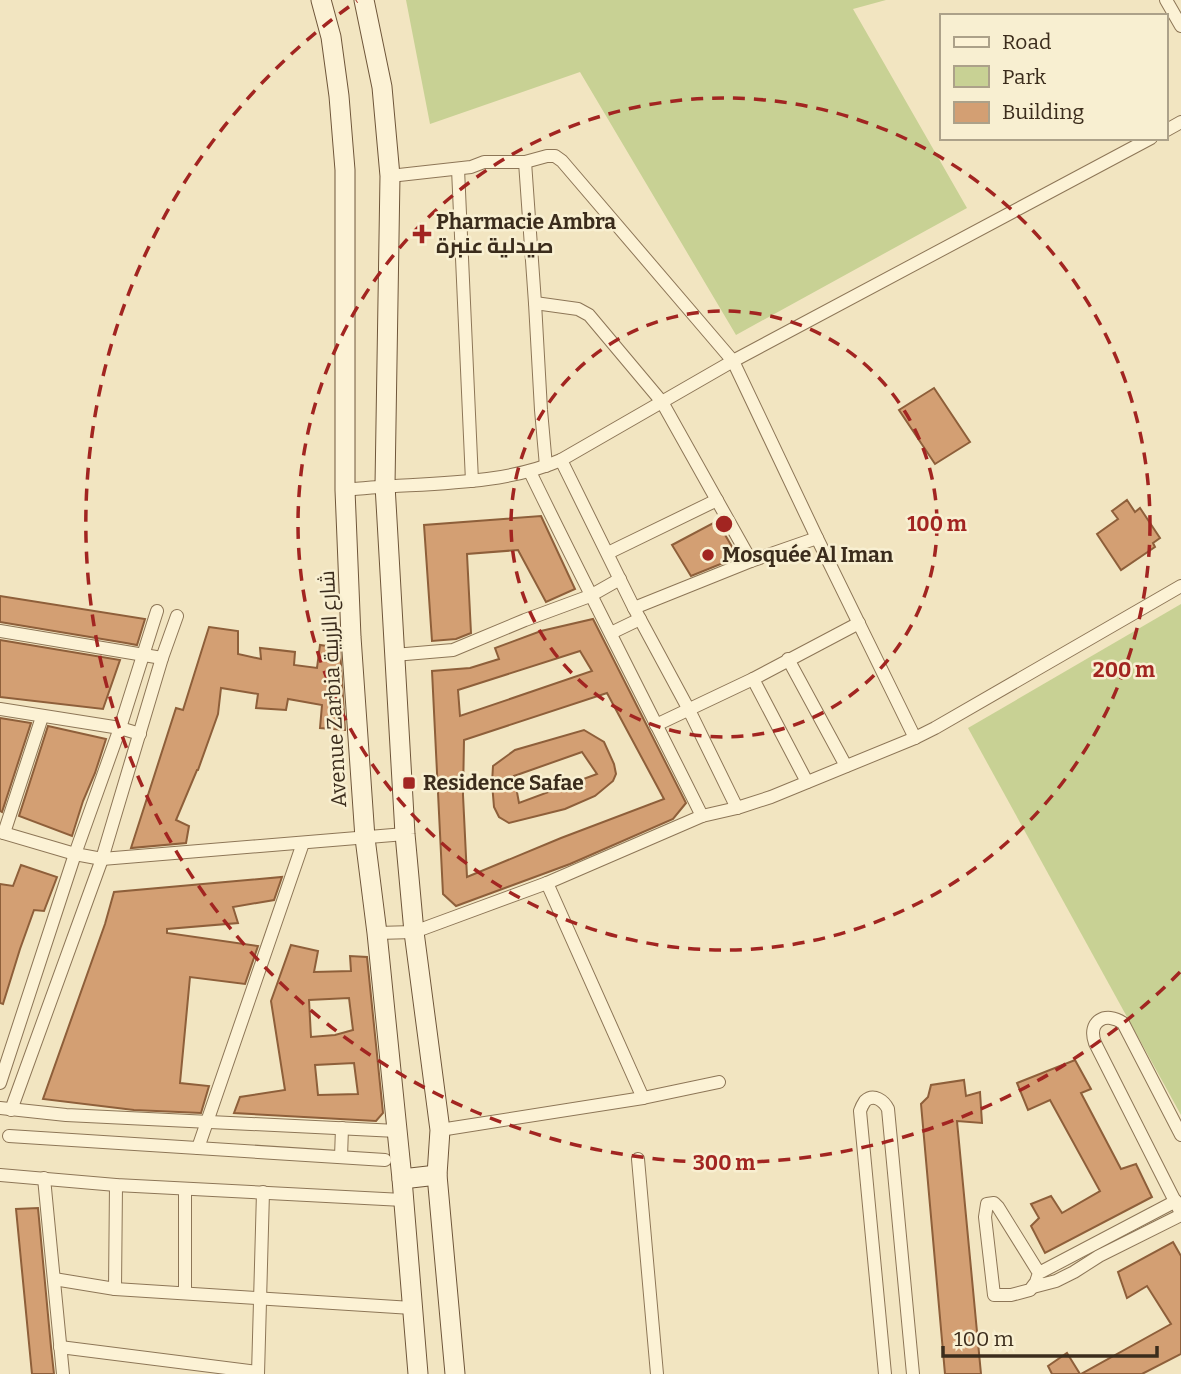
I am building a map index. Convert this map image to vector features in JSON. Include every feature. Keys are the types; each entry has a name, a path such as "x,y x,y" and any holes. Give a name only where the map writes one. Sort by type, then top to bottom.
{"main road":[{"name":"Avenue Zarbia شارع الزربية","path":"321,0 331,37 345,170 345,490 351,637 365,838 402,1179 418,1374"},
{"path":"364,0 382,87 390,176 385,485 394,655 414,932 440,1130 437,1175 454,1374"},
{"path":"402,1179 437,1175"}],"street":[{"path":"1166,0 1181,26"},
{"path":"345,490 385,485 472,481 530,472 561,460 733,361 1147,140"},
{"path":"390,176 458,169 484,162 525,162 547,156 555,156 562,161 733,361 915,738"},
{"path":"525,162 546,466"},
{"path":"458,169 472,481"},
{"path":"535,303 578,309 589,315 662,402 751,561"},
{"path":"561,460 737,808"},
{"path":"530,472 702,816"},
{"path":"608,553 717,500"},
{"path":"611,632 637,613 751,561 817,538"},
{"path":"394,655 453,650 590,596 620,579"},
{"path":"376,933 414,932 547,883 702,816 771,797 915,738 1181,586"},
{"path":"0,1083 157,611"},
{"path":"177,616 102,859 6,1109 66,1115 397,1130"},
{"path":"656,725 859,623"},
{"path":"0,631 162,658"},
{"path":"788,659 846,766"},
{"path":"752,679 807,782"},
{"path":"0,709 120,727 140,734"},
{"path":"42,717 2,833 75,855 102,859 405,834"},
{"path":"198,1148 303,843"},
{"path":"547,883 643,1098"},
{"path":"55,915 80,920"},
{"path":"1179,1210 1095,1043 1093,1031 1101,1019 1116,1018 1123,1023 1181,1135"},
{"path":"440,1130 643,1098 719,1082"},
{"path":"885,1374 860,1111 865,1101 872,1098 885,1102 888,1109 913,1374"},
{"path":"65,1139 66,1115"},
{"path":"341,1157 342,1128"},
{"path":"9,1136 385,1160"},
{"path":"638,1159 657,1374"},
{"path":"0,1175 116,1185 403,1200"},
{"path":"44,1178 63,1374"},
{"path":"115,1289 116,1185"},
{"path":"185,1293 186,1189"},
{"path":"60,1347 258,1373 263,1192"},
{"path":"1039,1273 998,1207 994,1203 987,1204 985,1217 994,1296 1023,1292 1056,1281 1179,1210"},
{"path":"1033,1287 1039,1273 1179,1210"},
{"path":"54,1279 115,1289 412,1308"}],"green space":[{"path":"406,0 886,0 853,9 967,208 736,335 580,72 430,124"},
{"path":"1181,604 1181,1115 968,728"}],"building":[{"path":"934,388 970,442 935,464 899,410"},
{"path":"1127,500 1135,512 1140,508 1160,538 1153,543 1155,547 1121,570 1097,534 1118,519 1112,511"},
{"path":"541,516 575,589 546,602 518,550 467,554 471,633 456,639 432,641 424,525"},
{"name":"Mosquée Al Iman","path":"717,521 738,557 691,576 672,545"},
{"path":"0,596 145,619 137,645 0,622"},
{"path":"593,619 686,803 673,819 570,864 456,906 443,894 432,671 470,668 499,659 495,648 541,631","holes":["580,651 592,671 460,716 458,690","607,693 664,799 467,877 463,795 464,740"]},
{"path":"209,627 238,631 238,654 261,659 260,648 295,652 294,665 317,668 320,645 340,648 345,730 320,728 322,705 288,699 286,710 256,708 258,694 221,688 218,714 176,820 189,826 186,843 131,848 176,708 183,710"},
{"path":"0,640 120,660 103,709 0,697"},
{"path":"0,718 31,723 2,812 0,811"},
{"path":"48,726 106,739 72,836 19,816"},
{"path":"584,730 604,742 616,774 613,781 595,796 565,809 509,823 499,817 494,807 493,766 515,750","holes":["582,752 597,774 519,803 514,776"]},
{"path":"21,865 57,877 44,911 34,910 3,1004 0,1003 0,884 13,886"},
{"path":"282,877 274,900 233,907 238,923 167,929 167,933 258,946 245,984 190,977 180,1083 209,1086 201,1113 134,1110 43,1099 114,892"},
{"path":"291,945 318,951 314,972 351,971 350,956 367,957 383,1113 376,1121 234,1113 240,1097 285,1090 271,1001","holes":["349,998 353,1030 311,1037 309,1000","354,1063 358,1094 318,1095 315,1065"]},
{"path":"1075,1060 1091,1089 1081,1093 1121,1169 1136,1164 1152,1197 1045,1253 1031,1226 1039,1218 1031,1204 1051,1196 1062,1213 1100,1191 1050,1100 1028,1110 1017,1083"},
{"path":"964,1080 966,1096 980,1092 982,1123 957,1121 981,1374 945,1374 921,1104 928,1097 931,1085"},
{"path":"38,1208 54,1374 32,1374 16,1209"},
{"path":"1173,1242 1181,1256 1181,1354 1142,1374 1081,1374 1171,1324 1147,1286 1127,1298 1118,1272"},
{"path":"1067,1353 1080,1374 1052,1374 1048,1366"}],"place":[{"name":"Pharmacie Ambra صيدلية عنبرة","path":"422,234"},
{"name":"Mosquée Al Iman","path":"708,555"},
{"name":"Residence Safae","path":"409,783"}]}
